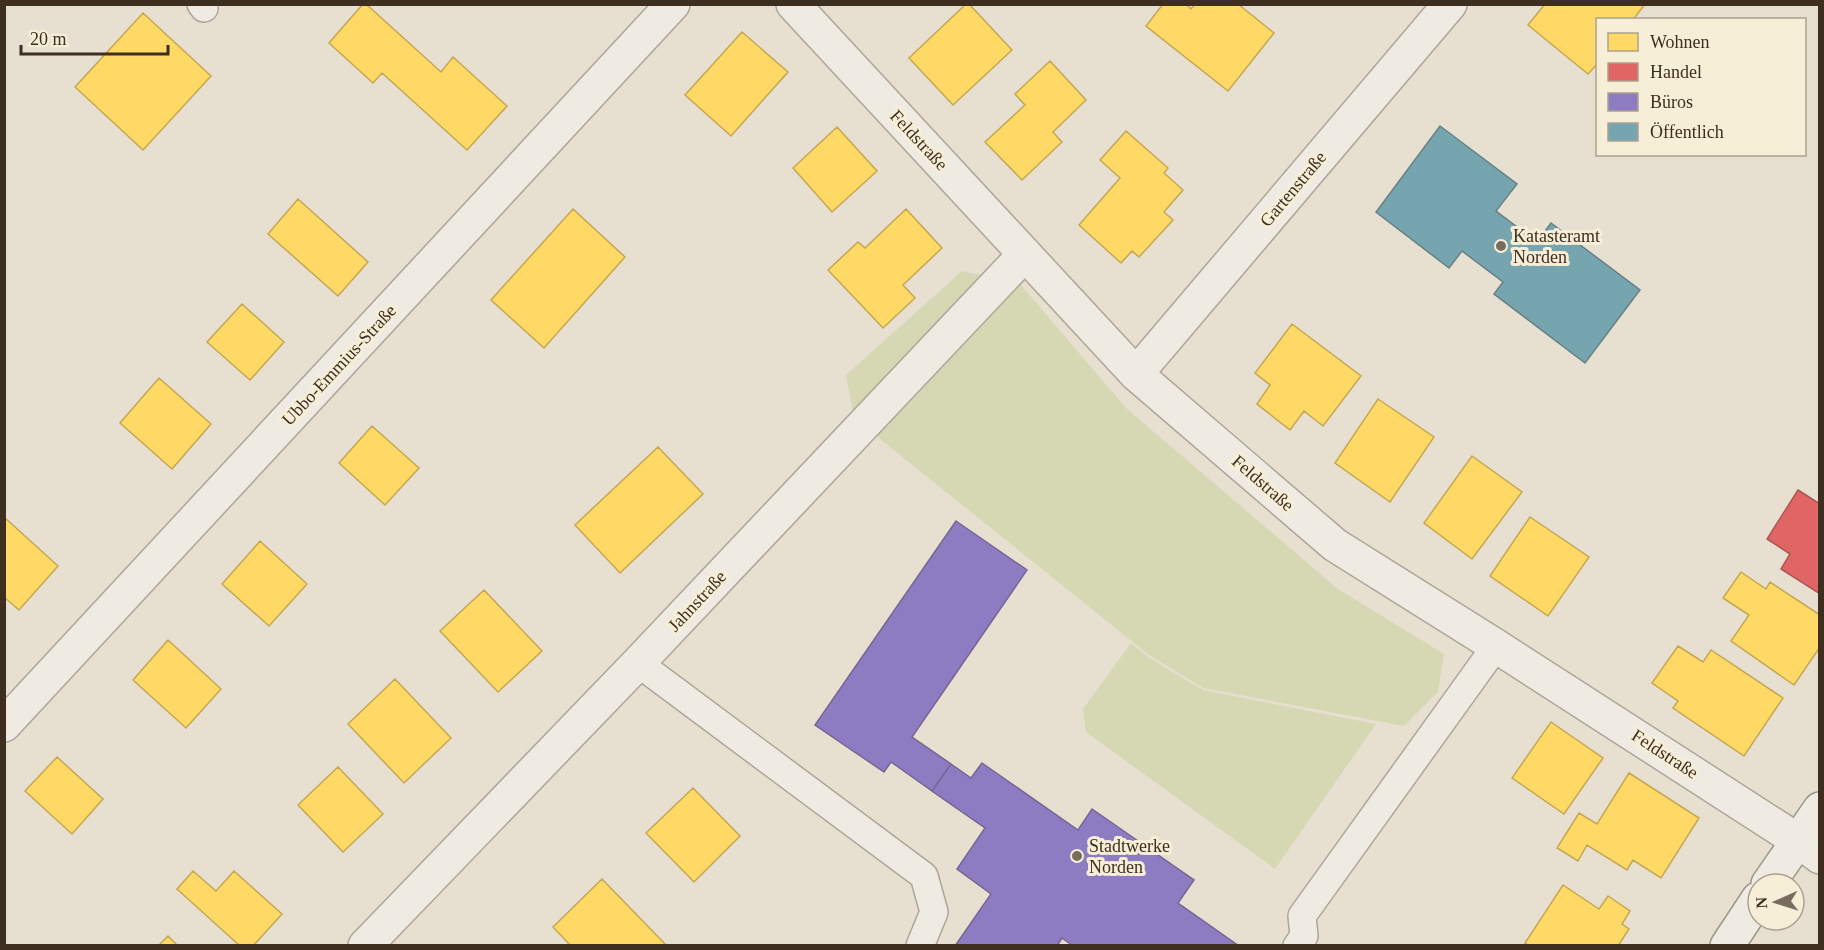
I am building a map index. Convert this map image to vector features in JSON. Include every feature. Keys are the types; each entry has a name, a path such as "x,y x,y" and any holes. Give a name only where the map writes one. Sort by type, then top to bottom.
{"street":[{"name":"Ubbo-Emmius-Straße","path":"4,725 673,4"},
{"name":"Feldstraße","path":"793,4 1136,374 1335,545 1496,645 1808,849"},
{"name":"Gartenstraße","path":"1136,374 1450,4"},
{"name":"Jahnstraße","path":"365,945 638,663 1025,254"},
{"path":"1782,872 1808,849 1820,808"},
{"path":"1727,945 1746,917"}],"lane":[{"path":"1298,945 1304,936 1302,916 1496,645"},
{"path":"638,663 924,876 934,912 920,945"}],"green space":[{"path":"962,271 1020,284 1127,409 1338,589 1444,654 1438,692 1404,726 1203,688 1149,655 854,418 846,375"},
{"path":"1131,643 1148,657 1203,690 1376,724 1275,869 1086,732 1083,709"}],"building: Wohnen":[{"path":"363,4 366,4 441,72 453,57 507,106 467,150 382,73 373,83 329,43"},
{"path":"966,4 969,4 1012,50 953,105 909,58"},
{"path":"1163,4 1186,4 1191,9 1195,4 1238,4 1274,33 1228,91 1146,26"},
{"path":"1545,4 1645,4 1634,18 1596,18 1596,65 1588,74 1528,25"},
{"path":"143,13 211,76 143,150 75,87"},
{"path":"742,32 788,72 731,136 685,95"},
{"path":"1050,61 1086,100 1053,132 1062,142 1022,180 985,142 1025,105 1015,94"},
{"path":"837,127 877,171 832,212 793,168"},
{"path":"1126,131 1168,168 1164,173 1183,190 1164,212 1173,220 1139,257 1132,251 1121,263 1079,225 1120,178 1100,160"},
{"path":"298,199 368,262 338,296 268,234"},
{"path":"573,209 625,257 544,348 491,300"},
{"path":"906,209 942,248 903,285 915,298 883,328 828,270 858,242 865,248"},
{"path":"242,304 284,342 250,380 207,342"},
{"path":"1292,324 1361,376 1323,426 1304,411 1290,430 1257,404 1270,385 1255,373"},
{"path":"159,378 211,424 172,469 120,423"},
{"path":"1378,399 1434,437 1390,502 1335,463"},
{"path":"372,426 419,468 385,505 339,463"},
{"path":"658,447 703,494 620,573 575,525"},
{"path":"1472,456 1522,492 1472,559 1424,523"},
{"path":"4,517 58,566 19,610 4,597"},
{"path":"1530,517 1589,557 1548,616 1490,576"},
{"path":"260,541 307,584 269,626 222,584"},
{"path":"1741,572 1766,589 1770,582 1820,615 1820,647 1794,685 1731,641 1749,615 1723,598"},
{"path":"484,590 542,651 498,692 440,631"},
{"path":"168,640 221,689 186,728 133,680"},
{"path":"1678,646 1703,662 1711,650 1783,698 1744,756 1673,708 1678,701 1652,683"},
{"path":"395,679 451,738 404,783 348,724"},
{"path":"1551,722 1603,758 1564,814 1512,778"},
{"path":"57,757 103,799 72,834 25,791"},
{"path":"338,767 383,814 343,852 298,805"},
{"path":"1629,773 1699,818 1661,878 1633,860 1627,870 1587,845 1578,861 1557,848 1579,813 1597,824"},
{"path":"693,788 740,836 694,882 646,833"},
{"path":"193,871 216,891 234,871 282,914 253,946 240,946 177,889"},
{"path":"602,879 665,944 663,946 571,946 553,927"},
{"path":"1563,885 1599,909 1608,896 1630,911 1622,924 1629,929 1618,946 1529,946 1525,943"},
{"path":"168,936 178,946 158,946"}],"building: Handel":[{"path":"1798,490 1820,504 1820,594 1781,569 1790,554 1767,539"}],"building: Büros":[{"path":"956,521 1027,570 912,737 951,764 932,791 891,762 884,772 815,725"},
{"path":"982,763 1078,830 1092,809 1194,880 1178,903 1239,946 1073,946 1062,938 1057,946 955,946 991,894 957,869 985,828 932,791 951,764 971,778"}],"building: Öffentlich":[{"name":"Katasteramt Norden","path":"1440,126 1517,184 1496,211 1537,242 1551,223 1640,290 1585,363 1494,294 1503,282 1462,251 1449,268 1376,212"}],"place":[{"name":"Katasteramt Norden","path":"1501,246"},
{"name":"Stadtwerke Norden","path":"1077,856"}]}
